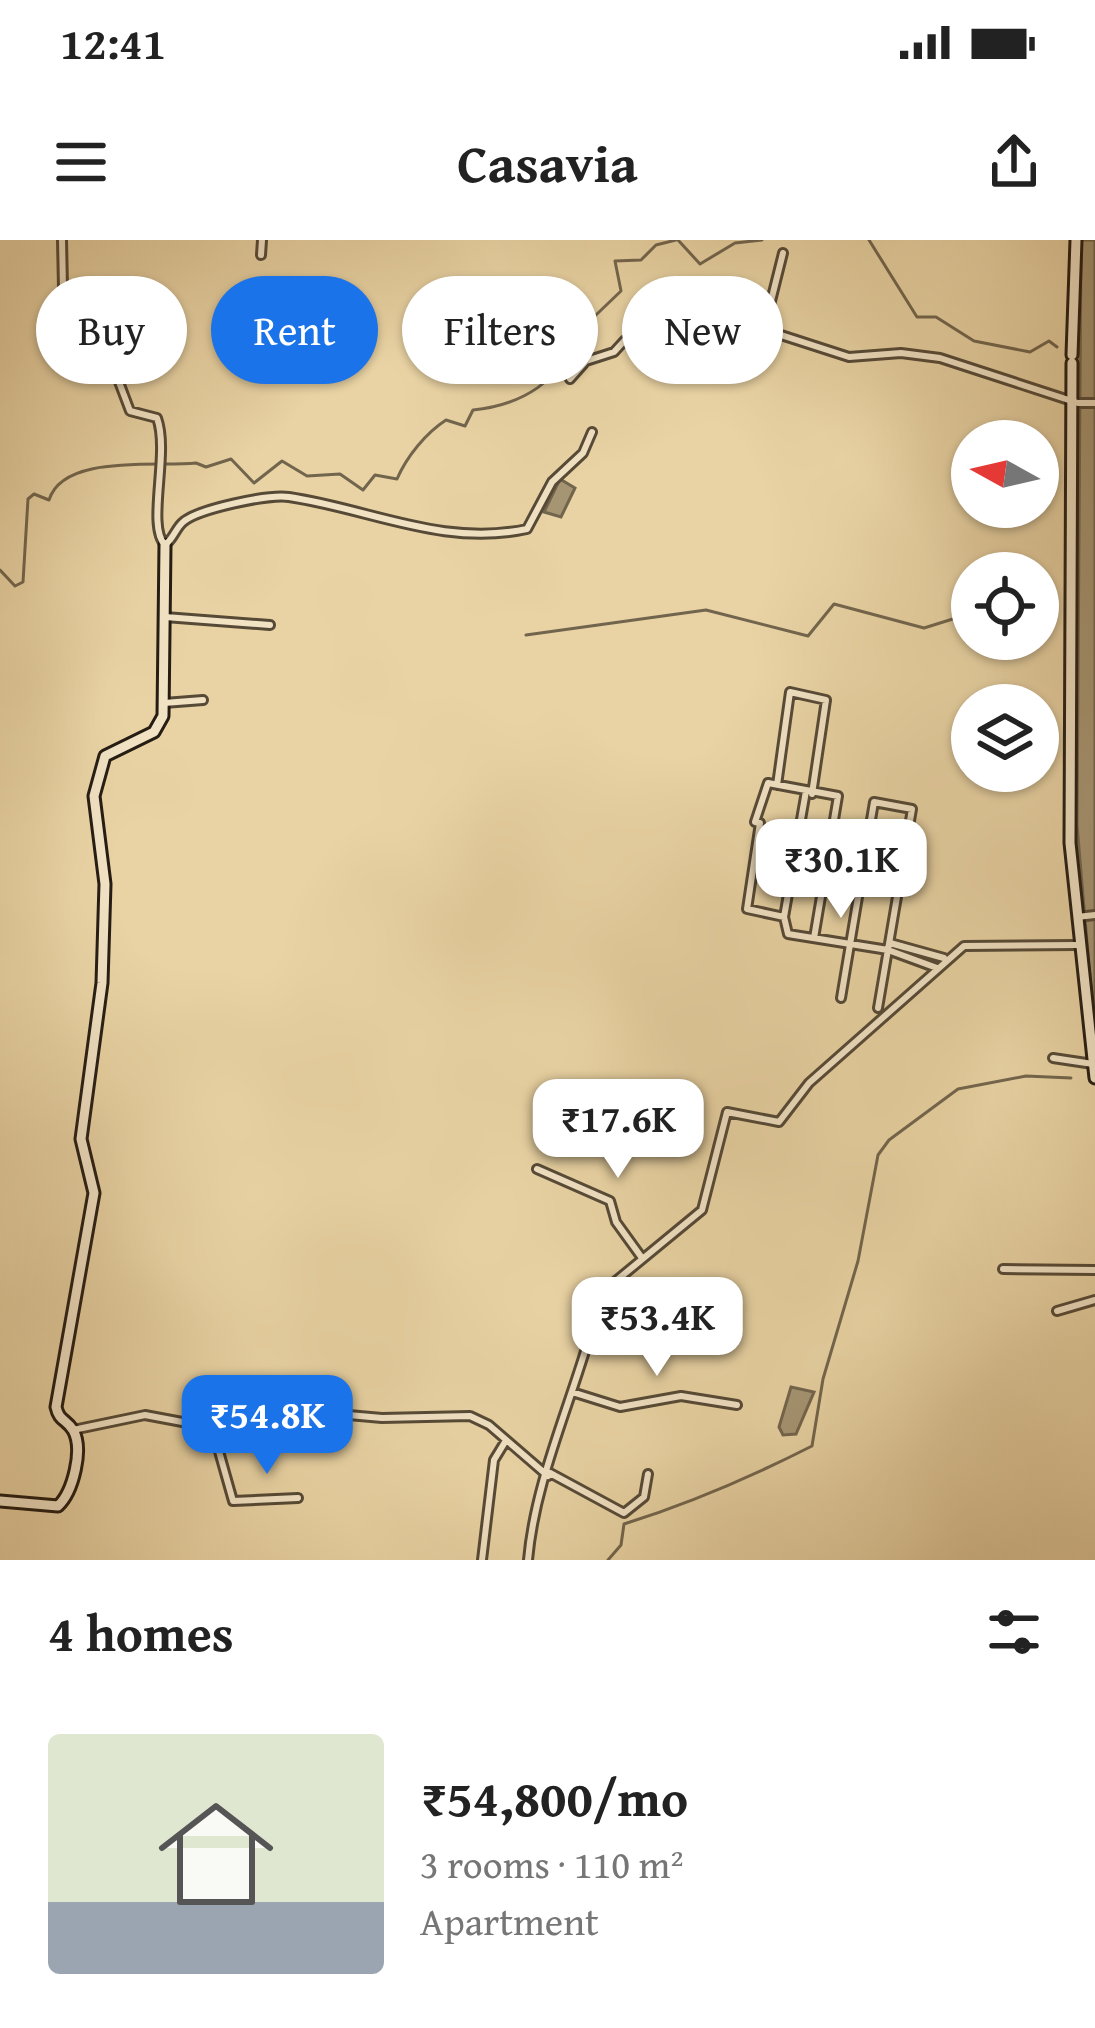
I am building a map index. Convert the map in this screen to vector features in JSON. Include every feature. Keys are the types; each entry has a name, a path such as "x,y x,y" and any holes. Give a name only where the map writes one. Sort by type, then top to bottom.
{"street":[{"path":"62,240 63,288 72,316 116,374 122,402 130,411 157,418 164,473 156,530 165,545 164,703 154,732 113,748 100,766 94,796 105,884 100,1018 81,1139 94,1193 56,1407 59,1419 73,1430"},
{"path":"260,255 262,240"},
{"path":"1076,240 1068,740 1076,945 1095,1078"},
{"path":"777,276 783,253"},
{"path":"783,335 849,357 901,353 940,358 1074,402 1095,403"},
{"path":"165,545 187,520 254,499 287,496 380,522 495,536 527,529 553,482 583,453 592,432"},
{"path":"165,617 270,625"},
{"path":"777,785 790,692 826,700 784,917 788,934 945,959"},
{"path":"164,703 203,700"},
{"path":"784,917 747,909 760,823 755,822 768,783 838,796 814,938"},
{"path":"842,998 874,802 912,809 878,1008"},
{"path":"1077,918 1095,915"},
{"path":"528,1560 572,1392 597,1324 600,1294 702,1210 728,1112 779,1122 809,1083 945,959 972,945 1076,945"},
{"path":"889,947 937,968"},
{"path":"1053,1058 1093,1064"},
{"path":"538,1169 610,1201 616,1222 642,1258"},
{"path":"1004,1268 1095,1270"},
{"path":"1057,1311 1095,1300"},
{"path":"572,1392 620,1407 681,1396 737,1405"},
{"path":"298,1498 233,1501 211,1422 216,1403 411,1420 458,1414 483,1420 549,1475 624,1513 644,1497 647,1474"},
{"path":"73,1430 145,1414 202,1426 211,1422"},
{"path":"0,1501 50,1506 64,1502 74,1473 73,1430"},
{"path":"482,1560 494,1460 505,1442"}],"shaded area":[{"path":"1081,240 1095,240 1095,1036 1077,825"},
{"path":"560,479 575,488 561,517 544,512"},
{"path":"791,1387 814,1392 796,1434 783,1435 779,1427"}],"waterway":[{"path":"0,570 15,586 23,582 28,499 34,494 49,500 58,485 91,469 135,464 206,467 231,459 254,483 282,461 307,476 340,474 363,490 375,475 397,479 418,446 446,420 465,426 473,410 512,401 546,380 562,359 544,351 541,342 552,332 575,335 621,291 615,261 641,260 656,245 676,240"},
{"path":"678,240 700,264 735,243 762,240"},
{"path":"869,240 917,317 936,317 974,341 1030,352 1049,341 1057,347"},
{"path":"526,635 706,610 808,636 834,604 924,628 951,620"},
{"path":"608,1560 621,1545 624,1524 719,1489 812,1446 823,1379 858,1261 878,1155 889,1140 958,1089 1026,1076 1071,1078"}]}
